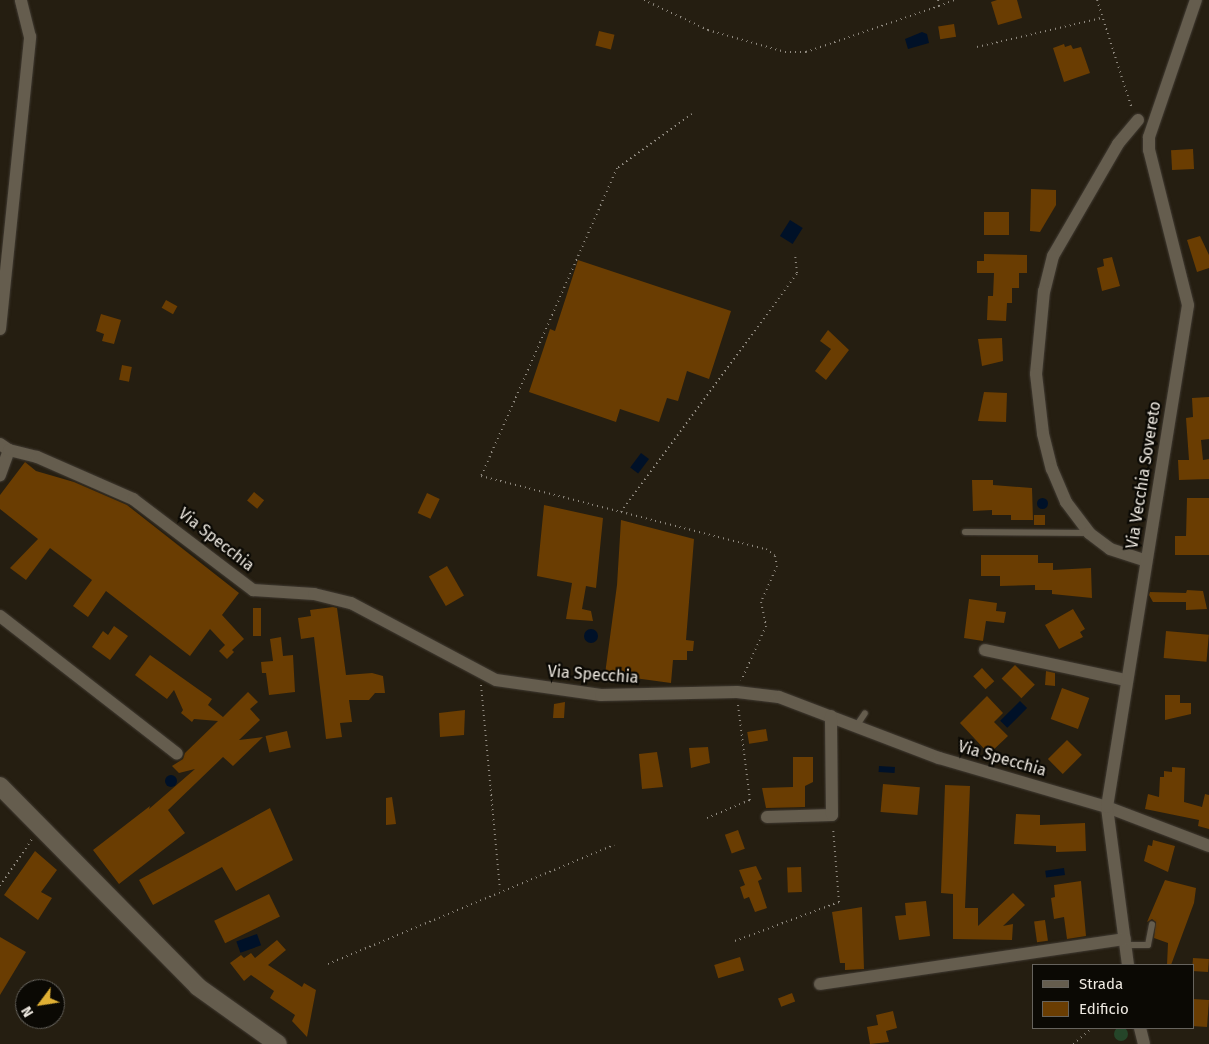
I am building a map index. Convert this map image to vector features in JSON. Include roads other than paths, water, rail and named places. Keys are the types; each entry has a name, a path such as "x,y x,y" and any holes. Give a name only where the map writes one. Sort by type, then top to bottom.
{"main road":[{"path":"0,786 198,987 278,1044"}],"street":[{"path":"0,329 30,37 22,0"},
{"name":"Via Vecchia Sovereto","path":"1128,964 1107,807 1125,680 1188,306 1149,150 1149,137 1196,0"},
{"path":"1138,120 1118,144 1053,256 1039,321 1036,374 1043,434 1058,486 1089,533 1121,554 1146,561"},
{"path":"0,475 5,448"},
{"name":"Via Specchia","path":"5,448 36,457 133,499 253,590 314,594 351,603 480,673 516,685 601,696 737,692 779,697 857,725 939,758 1107,807 1209,846"},
{"path":"0,616 177,754"},
{"path":"984,650 1125,680"},
{"path":"767,817 832,815 831,716"},
{"path":"820,984 1126,942"},
{"path":"1140,1029 1144,1044"}],"lane":[{"path":"965,532 1089,533"},
{"path":"857,725 865,713"},
{"path":"1126,942 1148,945 1152,924"}],"water":[{"path":"922,32 927,34 929,43 908,49 905,39"},
{"path":"790,220 803,228 793,244 780,236"},
{"path":"641,453 649,459 638,473 630,467"},
{"path":"1042,497 1048,503 1042,509 1036,503"},
{"path":"588,629 594,629 598,636 594,643 588,643 584,639 584,633"},
{"path":"1020,701 1027,708 1007,728 1000,721"},
{"path":"879,766 895,767 895,773 879,772"},
{"path":"169,775 173,775 177,781 173,787 169,787 165,783 165,779"},
{"path":"1064,868 1065,875 1046,878 1045,871"},
{"path":"257,934 261,945 240,953 236,942"}]}
